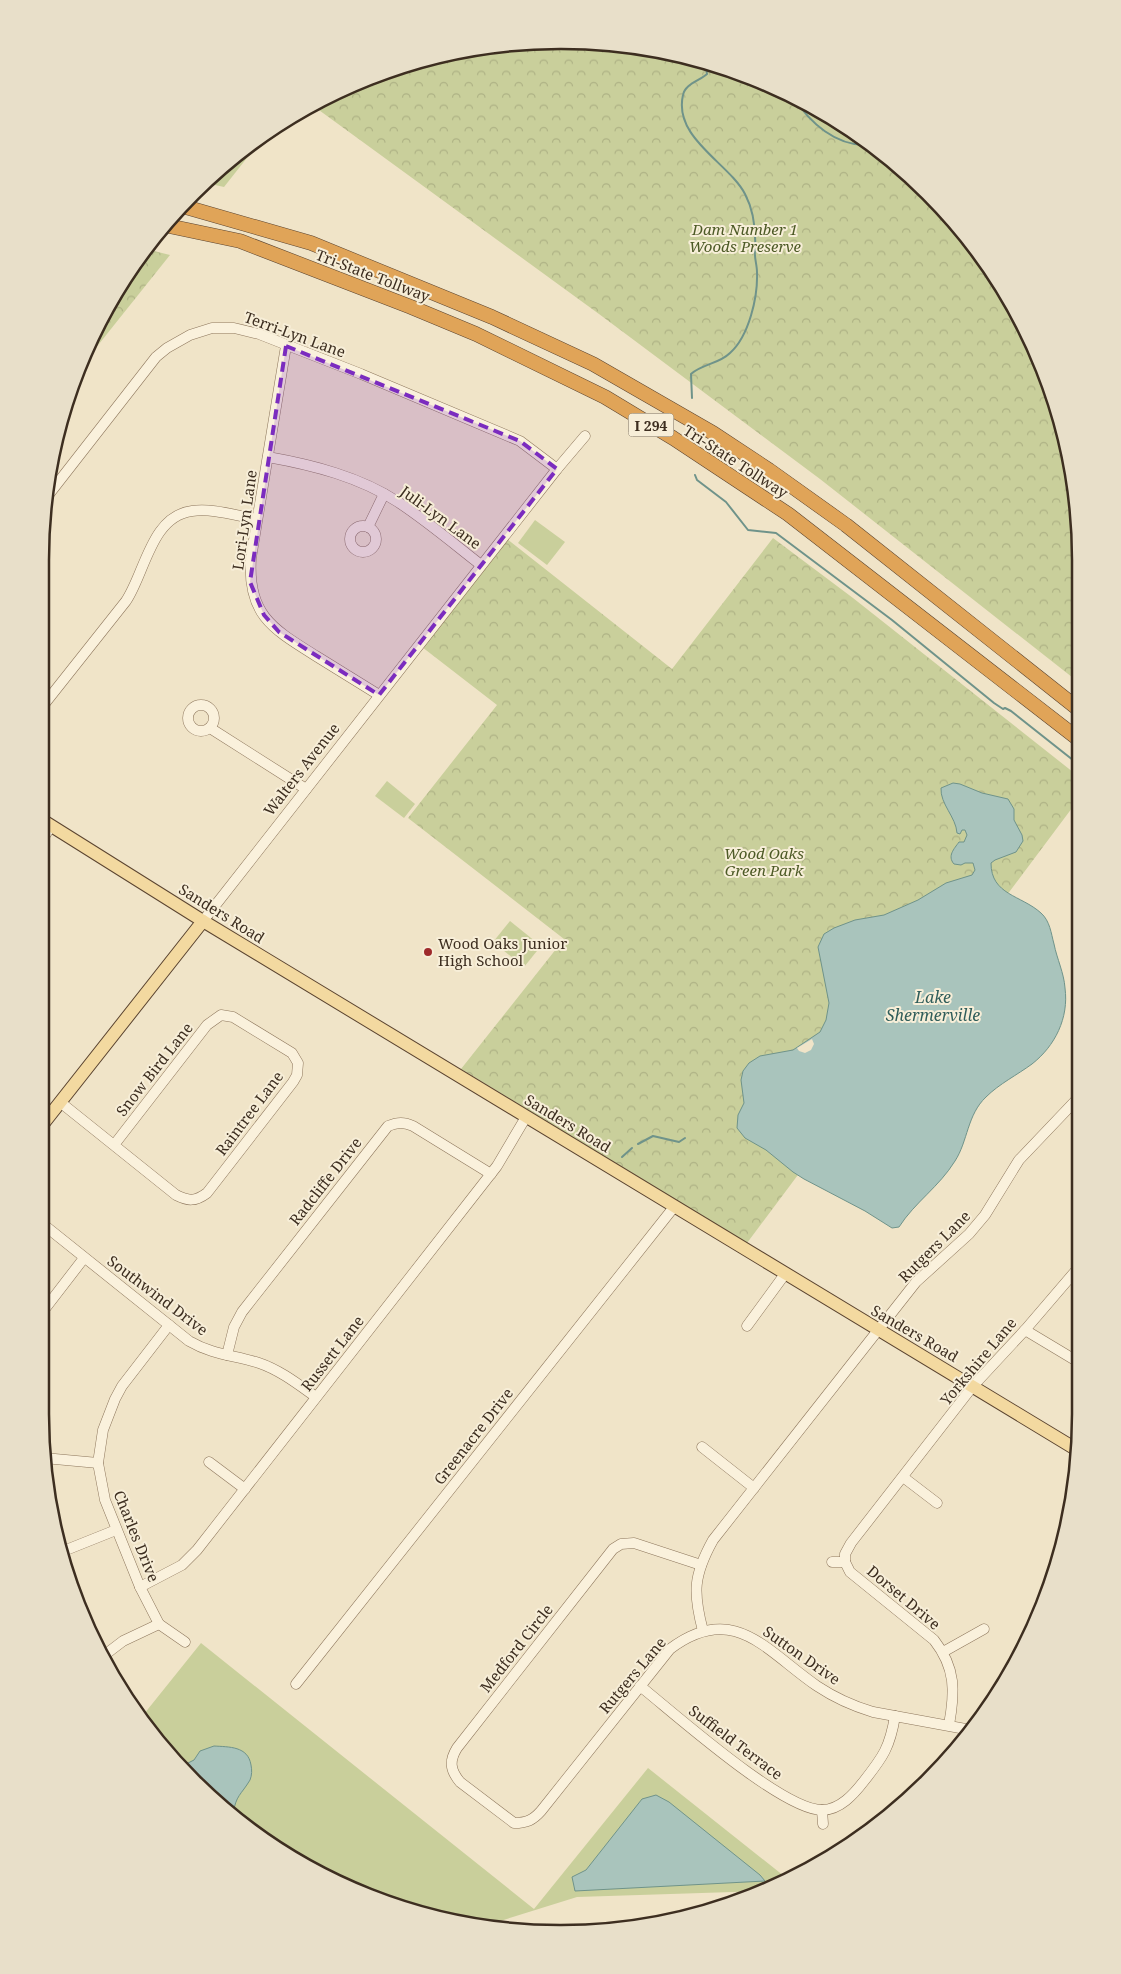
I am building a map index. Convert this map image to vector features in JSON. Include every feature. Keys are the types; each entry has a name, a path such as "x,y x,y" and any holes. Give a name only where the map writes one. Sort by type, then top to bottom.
{"highway":[{"name":"Tri-State Tollway","path":"190,208 311,243 492,316 593,364 713,433 812,500 854,531 1072,704"},
{"name":"Tri-State Tollway","path":"173,227 240,241 411,307 476,334 605,397 788,514 1072,734"}],"main road":[{"name":"Sanders Road","path":"49,824 202,921 1071,1446"},
{"name":"Walters Avenue","path":"49,1116 202,921"}],"street":[{"name":"Terri-Lyn Lane","path":"54,488 156,357 167,348 190,335 212,328 234,328 259,334 361,374 520,441 557,468"},
{"name":"Lori-Lyn Lane","path":"286,346 251,558 250,582 252,593 264,615 279,632 379,695"},
{"name":"Walters Avenue","path":"202,921 557,468 585,436"},
{"name":"Juli-Lyn Lane","path":"268,457 323,469 384,494 410,510 481,565"},
{"path":"368,527 384,494"},
{"path":"49,698 126,601 136,585 158,535 172,519 191,511 202,511 257,519"},
{"path":"210,728 306,789"},
{"name":"Snow Bird Lane","path":"114,1145 207,1024 221,1016"},
{"name":"Raintree Lane","path":"114,1145 184,1200 193,1201 207,1193 292,1082 299,1069 292,1053 233,1017 221,1016"},
{"path":"60,1102 114,1145"},
{"name":"Rutgers Lane","path":"524,1823 533,1819 542,1811 670,1649 685,1638 703,1631 696,1605 696,1582 701,1565 713,1540 916,1282 969,1234 985,1215 1019,1160 1072,1104"},
{"name":"Russett Lane","path":"140,1587 175,1570 189,1559 491,1174 526,1117"},
{"name":"Radcliffe Drive","path":"227,1355 234,1327 242,1312 388,1126 396,1123 405,1123 413,1126 491,1174"},
{"name":"Greenacre Drive","path":"296,1684 674,1207"},
{"name":"Southwind Drive","path":"49,1229 169,1326 199,1346 210,1352 271,1368 316,1397"},
{"path":"49,1304 84,1258"},
{"path":"747,1326 785,1274"},
{"name":"Yorkshire Lane","path":"845,1562 845,1554 851,1543 973,1386 1072,1275"},
{"name":"Charles Drive","path":"169,1326 122,1386 115,1399 103,1430 98,1463 105,1500 140,1587 159,1624 185,1642"},
{"path":"1025,1330 1072,1358"},
{"path":"702,1447 754,1488"},
{"path":"51,1459 98,1463"},
{"path":"209,1462 245,1489"},
{"path":"903,1477 937,1503"},
{"path":"67,1550 116,1530"},
{"name":"Medford Circle","path":"524,1823 514,1822 506,1818 460,1782 451,1766 452,1756 457,1748 613,1549 621,1544 634,1543 701,1565"},
{"path":"832,1562 845,1562"},
{"name":"Dorset Drive","path":"845,1562 850,1572 934,1640 943,1652 953,1678 954,1693 950,1725"},
{"path":"108,1652 123,1642 159,1624"},
{"path":"943,1652 984,1629"},
{"name":"Sutton Drive","path":"703,1631 724,1630 747,1635 762,1643 816,1685 841,1701 873,1712 963,1728"},
{"name":"Suffield Terrace","path":"640,1686 744,1770 766,1785 798,1803 822,1810"},
{"path":"823,1824 822,1810 835,1807 847,1801 886,1752 895,1716"}],"highlighted area":[{"path":"286,346 520,441 557,469 379,695 279,632 264,615 250,582"}],"green space":[{"name":"Dam Number 1 Woods Preserve","path":"560,49 594,50 660,59 693,66 725,76 756,88 816,117 872,155 898,176 945,223 986,276 1019,334 1045,396 1055,428 1068,494 1072,560 1072,677 820,479 599,314 319,110 365,88 428,66 494,53"},
{"path":"250,154 224,187 214,185"},
{"path":"154,251 170,255 96,348 117,305"},
{"path":"535,520 565,542 547,565 518,543"},
{"name":"Wood Oaks Green Park","path":"773,538 853,598 1072,771 1072,808 747,1243 461,1069 564,939 408,818 497,705 422,647 507,539 672,669"},
{"path":"387,781 415,804 404,818 375,796"},
{"path":"510,921 541,946 524,967 493,942"},
{"path":"201,1643 534,1909 648,1768 782,1874 741,1892 577,1897 499,1921 428,1908 396,1898 334,1872 276,1839 223,1798 199,1775 176,1751 145,1712"}],"water":[{"name":"Lake Shermerville","path":"953,783 982,793 1008,799 1014,809 1014,820 1023,841 1016,852 991,863 992,874 996,882 1008,893 1041,913 1050,927 1065,988 1065,1010 1059,1030 1047,1049 1032,1064 986,1097 975,1112 963,1145 949,1170 899,1227 892,1228 865,1211 804,1179 766,1150 745,1138 737,1128 738,1115 744,1103 741,1080 743,1071 749,1063 760,1056 793,1050 820,1032 826,1020 829,1003 818,947 824,934 855,920 884,915 918,900 946,883 972,875 975,870 973,863 954,864 951,858 955,847 959,842 964,842 967,835 965,830 962,830 960,834 957,833 954,821 941,794 941,788"},
{"path":"214,1746 232,1747 246,1754 252,1772 250,1780 237,1799 234,1807 188,1763 194,1760 200,1751"},
{"path":"656,1795 669,1802 765,1881 575,1891 572,1877 586,1870 642,1799"}],"pier":[{"path":"812,1039 814,1044 811,1050 805,1053 799,1051 797,1048"}],"waterway":[{"path":"692,398 691,374 726,357 737,346 751,316 757,282 755,228 745,194 694,137 686,124 682,110 684,91 689,85 707,74 707,70"},
{"path":"803,110 816,124 834,137 845,142 857,144"},
{"path":"695,475 697,480 726,502 748,530 776,533 892,620 994,703 1003,709 1011,711 1072,759"},
{"path":"638,1144 653,1136 679,1142 685,1138"},
{"path":"622,1157 632,1148"}],"place":[{"name":"Wood Oaks Junior High School","path":"428,952"}]}
